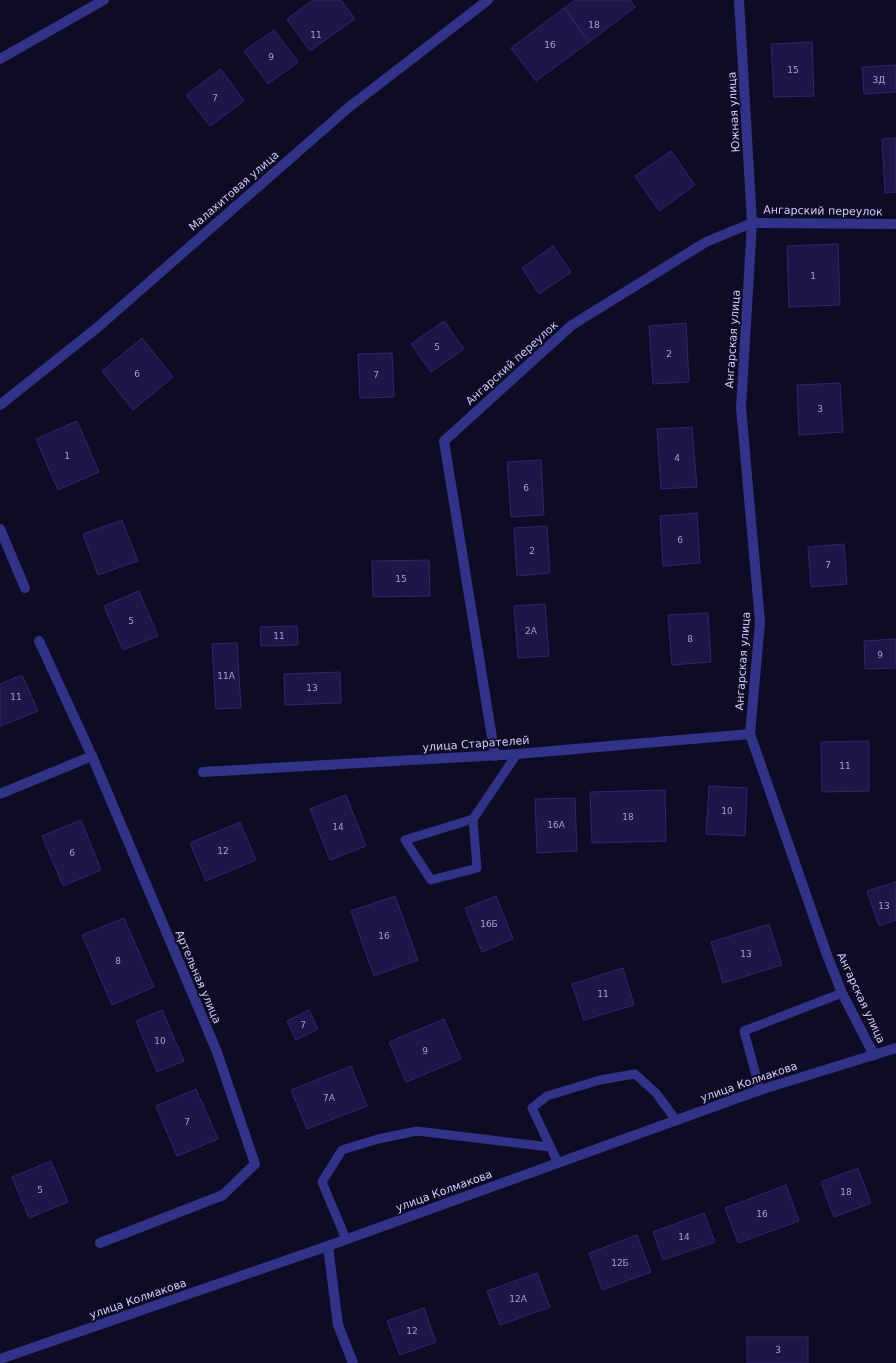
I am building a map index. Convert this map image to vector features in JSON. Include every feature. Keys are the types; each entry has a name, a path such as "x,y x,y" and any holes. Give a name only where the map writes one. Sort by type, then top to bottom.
{"street":[{"path":"0,59 104,0"},
{"name":"Малахитовая улица","path":"0,405 98,327 348,108 488,0"},
{"name":"Южная улица","path":"739,0 752,222"},
{"name":"Ангарский переулок","path":"495,756 444,442 572,325 706,242 752,222 896,224"},
{"name":"Ангарская улица","path":"752,222 740,408 760,622 750,734 827,955 842,993 874,1055"},
{"path":"0,529 25,588"},
{"name":"Артельная улица","path":"39,641 92,756 217,1052 255,1164 223,1195 100,1243"},
{"name":"улица Старателей","path":"203,772 495,756 750,734"},
{"path":"0,794 92,756"},
{"name":"улица Колмакова","path":"0,1359 328,1246 760,1090 896,1048"},
{"path":"328,1246 338,1325 353,1363"}],"lane":[{"path":"473,819 477,868 431,880 405,840 473,819 517,754"},
{"path":"760,1090 744,1031 842,993"},
{"path":"558,1163 532,1108 547,1096 600,1080 635,1074 656,1094 676,1120"},
{"path":"346,1239 322,1182 342,1150 378,1139 417,1131 550,1147"}],"building":[{"path":"313,0 341,0 355,19 310,51 287,19"},
{"path":"575,0 630,0 635,7 589,42 564,8"},
{"path":"564,8 589,42 536,81 511,48"},
{"path":"274,30 298,62 268,84 244,51"},
{"path":"812,42 814,96 774,97 771,44"},
{"path":"896,65 896,92 864,94 862,67"},
{"path":"221,69 244,101 210,126 186,95"},
{"path":"896,138 896,192 885,193 882,139"},
{"path":"671,151 695,185 659,211 635,176"},
{"path":"838,244 840,305 789,307 787,246"},
{"path":"553,246 571,272 539,294 522,268"},
{"path":"444,321 464,349 431,372 411,344"},
{"path":"686,323 689,382 653,384 649,326"},
{"path":"142,338 173,377 133,410 102,371"},
{"path":"392,353 394,397 360,398 358,354"},
{"path":"840,383 843,432 799,435 797,385"},
{"path":"77,421 99,472 58,490 36,439"},
{"path":"692,427 697,487 661,489 657,429"},
{"path":"541,460 544,515 511,517 507,462"},
{"path":"697,513 700,563 663,566 660,516"},
{"path":"122,520 138,561 98,575 83,534"},
{"path":"547,526 550,573 517,576 514,528"},
{"path":"844,544 847,584 811,587 808,547"},
{"path":"429,560 430,596 373,597 372,561"},
{"path":"139,591 158,636 123,650 104,606"},
{"path":"545,604 549,656 518,658 514,606"},
{"path":"708,613 711,662 672,665 668,615"},
{"path":"297,626 298,645 261,646 260,627"},
{"path":"896,639 896,668 865,669 864,641"},
{"path":"237,643 241,708 216,709 212,644"},
{"path":"340,672 341,703 285,705 284,674"},
{"path":"22,675 38,711 1,726 0,684"},
{"path":"869,741 869,791 822,792 821,742"},
{"path":"709,786 747,788 745,836 706,834"},
{"path":"665,790 666,841 592,843 590,792"},
{"path":"346,795 366,846 330,860 310,809"},
{"path":"575,798 577,851 537,853 535,799"},
{"path":"81,820 101,870 63,886 42,836"},
{"path":"240,822 256,860 206,881 190,843"},
{"path":"896,882 896,920 879,926 867,891"},
{"path":"395,896 418,960 374,976 351,911"},
{"path":"496,896 513,939 482,952 465,908"},
{"path":"124,918 154,987 112,1005 82,935"},
{"path":"769,924 782,965 723,983 711,942"},
{"path":"623,968 634,1005 584,1020 572,984"},
{"path":"162,1010 184,1061 157,1072 136,1021"},
{"path":"309,1010 318,1029 296,1040 287,1021"},
{"path":"444,1019 461,1059 406,1082 389,1042"},
{"path":"351,1066 367,1106 307,1129 291,1090"},
{"path":"196,1089 218,1139 177,1156 156,1106"},
{"path":"51,1161 68,1202 29,1218 12,1177"},
{"path":"858,1168 871,1203 834,1217 821,1182"},
{"path":"786,1185 799,1221 738,1243 725,1208"},
{"path":"704,1213 715,1242 663,1260 653,1232"},
{"path":"637,1235 651,1272 602,1290 589,1253"},
{"path":"537,1273 550,1307 500,1325 487,1291"},
{"path":"424,1308 436,1342 400,1355 387,1321"},
{"path":"747,1337 808,1337 808,1363 747,1363"}]}
